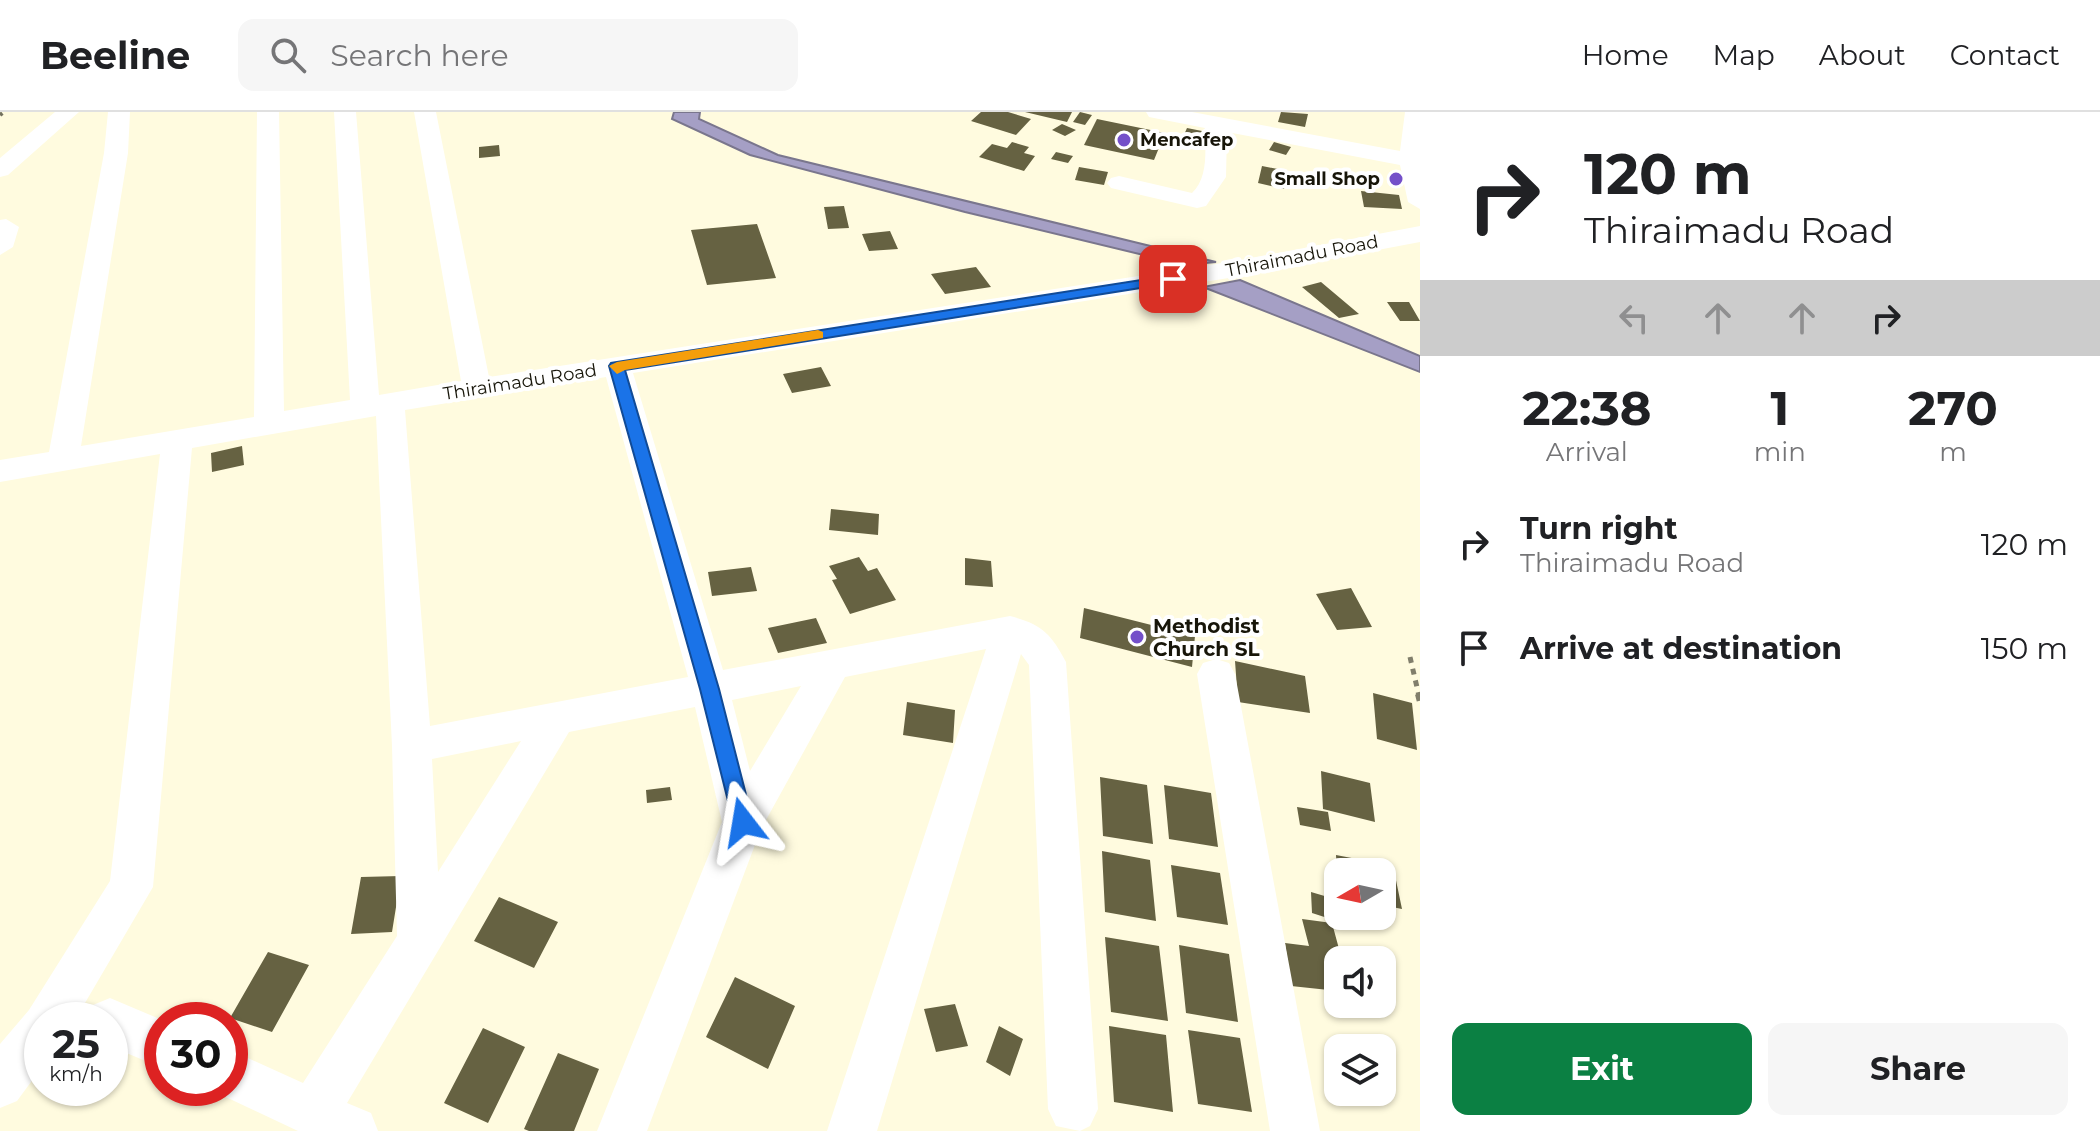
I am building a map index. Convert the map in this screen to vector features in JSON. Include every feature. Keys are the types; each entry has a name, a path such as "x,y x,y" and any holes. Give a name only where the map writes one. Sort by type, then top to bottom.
{"street":[{"path":"0,170 68,112"},
{"path":"63,461 116,153 119,112"},
{"path":"268,112 269,423"},
{"path":"345,112 412,746 419,936"},
{"path":"425,112 477,388"},
{"path":"1157,112 1216,126 1411,160"},
{"path":"1416,112 1411,160 1420,202"},
{"path":"1119,183 1197,201 1211,192 1217,170 1216,126"},
{"path":"0,228 6,227 0,247"},
{"name":"Thiraimadu Road","path":"0,471 477,388 1235,269 1420,234"},
{"path":"617,366 710,689 743,822"},
{"path":"59,1002 131,887 177,439"},
{"path":"412,746 1010,630 1027,635 1047,662 1073,1109"},
{"path":"852,1131 1010,630"},
{"path":"622,1131 743,822 833,664"},
{"path":"1216,674 1295,1131"},
{"path":"248,1082 334,1121 419,936 557,718"},
{"path":"0,1084 24,1051"}],"path":[{"path":"1410,657 1420,702"}],"shaded area":[{"path":"674,112 700,112 699,119 778,155 1216,262 1185,265 965,212 750,155 672,119"},
{"path":"1240,280 1420,356 1420,372 1203,287"}],"building":[{"path":"981,112 1008,112 1031,119 1016,135 971,121"},
{"path":"1025,112 1072,112 1067,122"},
{"path":"1080,112 1092,115 1085,125 1073,122"},
{"path":"1281,112 1308,114 1305,127 1278,122"},
{"name":"Mencafep","path":"1097,119 1165,133 1154,160 1084,145"},
{"path":"1062,124 1076,130 1065,136 1052,130"},
{"path":"1187,128 1202,131 1198,140 1183,137"},
{"path":"1012,142 1029,147 1024,153 1035,156 1024,171 979,157 992,144 1007,148"},
{"path":"1274,142 1291,147 1286,155 1269,150"},
{"path":"499,145 500,156 479,158 479,147"},
{"path":"1056,152 1073,156 1068,163 1051,159"},
{"path":"1262,166 1288,171 1284,189 1258,183"},
{"path":"1079,167 1108,172 1104,185 1075,180"},
{"path":"1361,191 1399,195 1402,209 1364,207"},
{"path":"844,206 849,228 828,229 824,207"},
{"path":"757,224 776,278 707,285 691,230"},
{"path":"890,231 898,249 869,251 862,234"},
{"path":"976,267 991,287 945,294 931,274"},
{"path":"1321,282 1359,314 1339,318 1302,287"},
{"path":"1387,302 1409,302 1420,321 1400,321"},
{"path":"821,367 831,386 792,393 783,374"},
{"path":"242,446 244,465 212,472 211,453"},
{"path":"831,509 879,514 878,535 829,530"},
{"path":"859,557 868,571 877,568 896,600 850,614 832,580 837,579 829,566"},
{"path":"965,558 991,561 993,587 965,585"},
{"path":"751,567 757,591 712,596 708,572"},
{"path":"1351,588 1372,627 1337,630 1316,594"},
{"name":"Methodist Church SL","path":"1084,608 1195,636 1192,667 1080,638"},
{"path":"816,618 827,643 778,653 768,628"},
{"path":"1235,661 1305,676 1310,713 1238,702"},
{"path":"1373,693 1412,703 1417,750 1377,739"},
{"path":"907,702 955,710 953,743 903,735"},
{"path":"1321,771 1370,783 1375,822 1323,809"},
{"path":"1100,777 1147,785 1153,844 1103,836"},
{"path":"1164,785 1211,793 1218,847 1169,839"},
{"path":"670,787 672,800 647,803 646,790"},
{"path":"1297,807 1328,812 1331,831 1300,825"},
{"path":"1102,851 1150,860 1156,921 1105,912"},
{"path":"1171,865 1220,873 1228,925 1177,917"},
{"path":"401,876 392,932 351,934 361,877"},
{"path":"1396,880 1402,909 1396,908"},
{"path":"1311,892 1324,896 1324,917 1312,913"},
{"path":"499,897 558,922 534,968 474,941"},
{"path":"1302,919 1324,922 1324,930 1334,930 1338,946 1324,946 1324,990 1291,986 1285,943 1309,946"},
{"path":"1105,937 1159,946 1168,1021 1111,1012"},
{"path":"1179,945 1229,954 1238,1022 1186,1013"},
{"path":"268,952 309,965 272,1032 248,1024 248,1002 239,1002"},
{"path":"735,977 795,1006 768,1069 706,1037"},
{"path":"955,1004 968,1046 936,1052 924,1009"},
{"path":"999,1026 1023,1039 1010,1076 986,1062"},
{"path":"1109,1026 1166,1035 1173,1112 1114,1102"},
{"path":"483,1028 525,1047 488,1123 444,1103"},
{"path":"1188,1030 1240,1038 1252,1112 1198,1104"},
{"path":"558,1053 599,1069 574,1131 524,1129"}],"railway":[{"path":"0,115 4,112"}],"slow traffic":[{"path":"617,369 617,366 818,335"}],"place":[{"name":"Mencafep","path":"1124,140"},
{"name":"Small Shop","path":"1396,179"},
{"name":"Methodist Church SL","path":"1137,637"}],"route":[{"path":"743,822 710,689 617,366 1173,279"}]}
